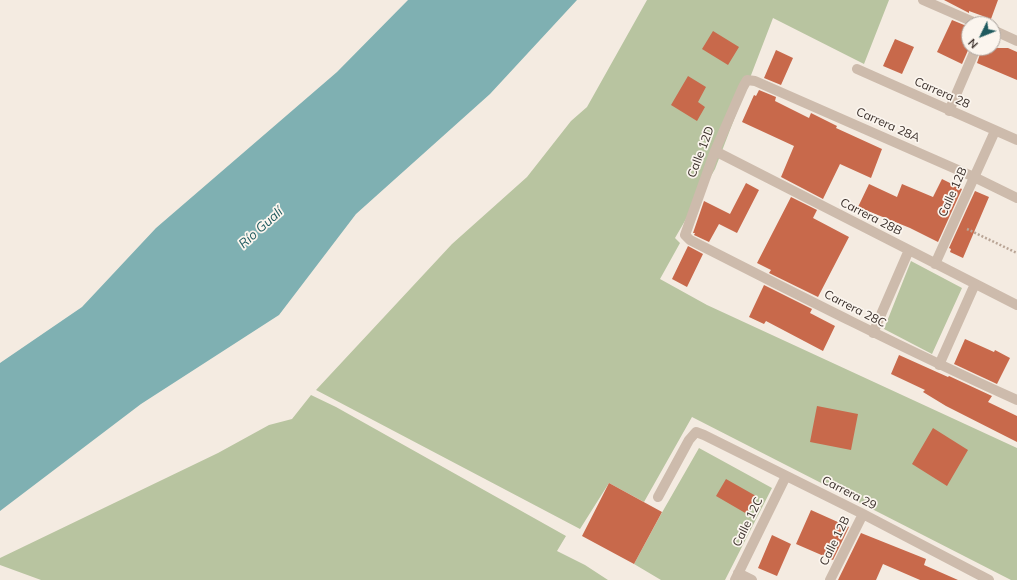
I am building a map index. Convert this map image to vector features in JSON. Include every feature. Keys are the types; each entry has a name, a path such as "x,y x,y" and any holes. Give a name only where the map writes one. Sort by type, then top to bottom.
{"street":[{"path":"923,0 961,17"},
{"path":"1001,34 1017,41"},
{"path":"949,111 973,56"},
{"name":"Carrera 28","path":"857,69 1017,140"},
{"name":"Calle 12D","path":"685,235 714,151 743,87 748,80"},
{"name":"Carrera 28A","path":"748,80 755,81 974,177 1017,198"},
{"name":"Calle 12B","path":"935,264 995,131"},
{"name":"Carrera 28B","path":"714,151 1017,305"},
{"name":"Carrera 28C","path":"685,235 690,240 873,333 1017,400"},
{"path":"873,333 909,250"},
{"path":"939,365 975,284"},
{"name":"Carrera 29","path":"658,497 689,440 696,432 704,434 863,514 989,580"},
{"name":"Calle 12C","path":"736,577 786,476"},
{"name":"Calle 12B","path":"830,580 863,514"},
{"path":"736,577 752,580"}],"path":[{"path":"954,223 1017,253"}],"green space":[{"path":"647,0 889,0 864,64 773,18 715,169 675,238 680,243 660,279 707,305 1017,448 1017,580 1011,580 692,417 644,502 609,483 580,529 316,390 452,244 527,177 571,121 587,107"},
{"path":"911,261 962,288 932,354 884,329"},
{"path":"311,395 336,407 566,536 557,551 585,565 608,580 41,580 0,565 0,558 218,453 269,425 292,419"},
{"path":"699,448 772,488 725,580 661,580 634,564"}],"water":[{"name":"Río Gualí","path":"408,0 577,0 490,94 356,214 279,315 141,404 0,511 0,363 82,307 156,228 337,72"}],"building":[{"path":"944,0 998,0 992,16 983,16 969,11 969,13"},
{"path":"952,20 961,24 961,56 966,56 962,64 937,52"},
{"path":"713,31 739,47 728,65 702,49"},
{"path":"895,39 914,47 902,74 883,66"},
{"path":"1001,48 1008,48 1017,52 1017,80 977,63 979,56 1001,56"},
{"path":"776,50 793,58 781,85 764,78"},
{"path":"688,76 706,87 698,102 705,107 697,121 671,105"},
{"path":"759,90 776,97 775,101 809,118 811,113 837,126 836,128 882,149 871,178 840,164 823,199 781,177 794,146 742,122 754,95 756,96"},
{"path":"942,179 962,189 938,242 910,228 858,207 869,184 897,197 902,184 933,197"},
{"path":"746,183 759,190 737,233 719,224 709,242 694,235 695,233 693,233 704,201 730,214"},
{"path":"975,191 989,197 963,258 950,252 951,249 949,248"},
{"path":"791,197 817,210 813,218 849,237 818,297 769,273 771,270 757,263"},
{"path":"688,246 703,254 687,287 672,279"},
{"path":"764,285 812,309 810,313 835,326 823,351 766,321 764,324 749,317"},
{"path":"965,339 994,352 995,350 1010,358 997,384 954,364"},
{"path":"899,355 992,396 988,402 1017,416 1017,442 946,406 923,392 925,390 891,374"},
{"path":"817,406 858,414 851,450 810,442"},
{"path":"933,428 968,450 947,486 912,464"},
{"path":"726,479 756,496 747,514 716,496"},
{"path":"609,483 662,512 634,564 582,536"},
{"path":"811,510 849,527 833,560 796,544"},
{"path":"861,533 926,559 924,565 958,580 920,580 883,564 876,580 838,580"},
{"path":"772,535 791,544 777,576 758,568"}]}
